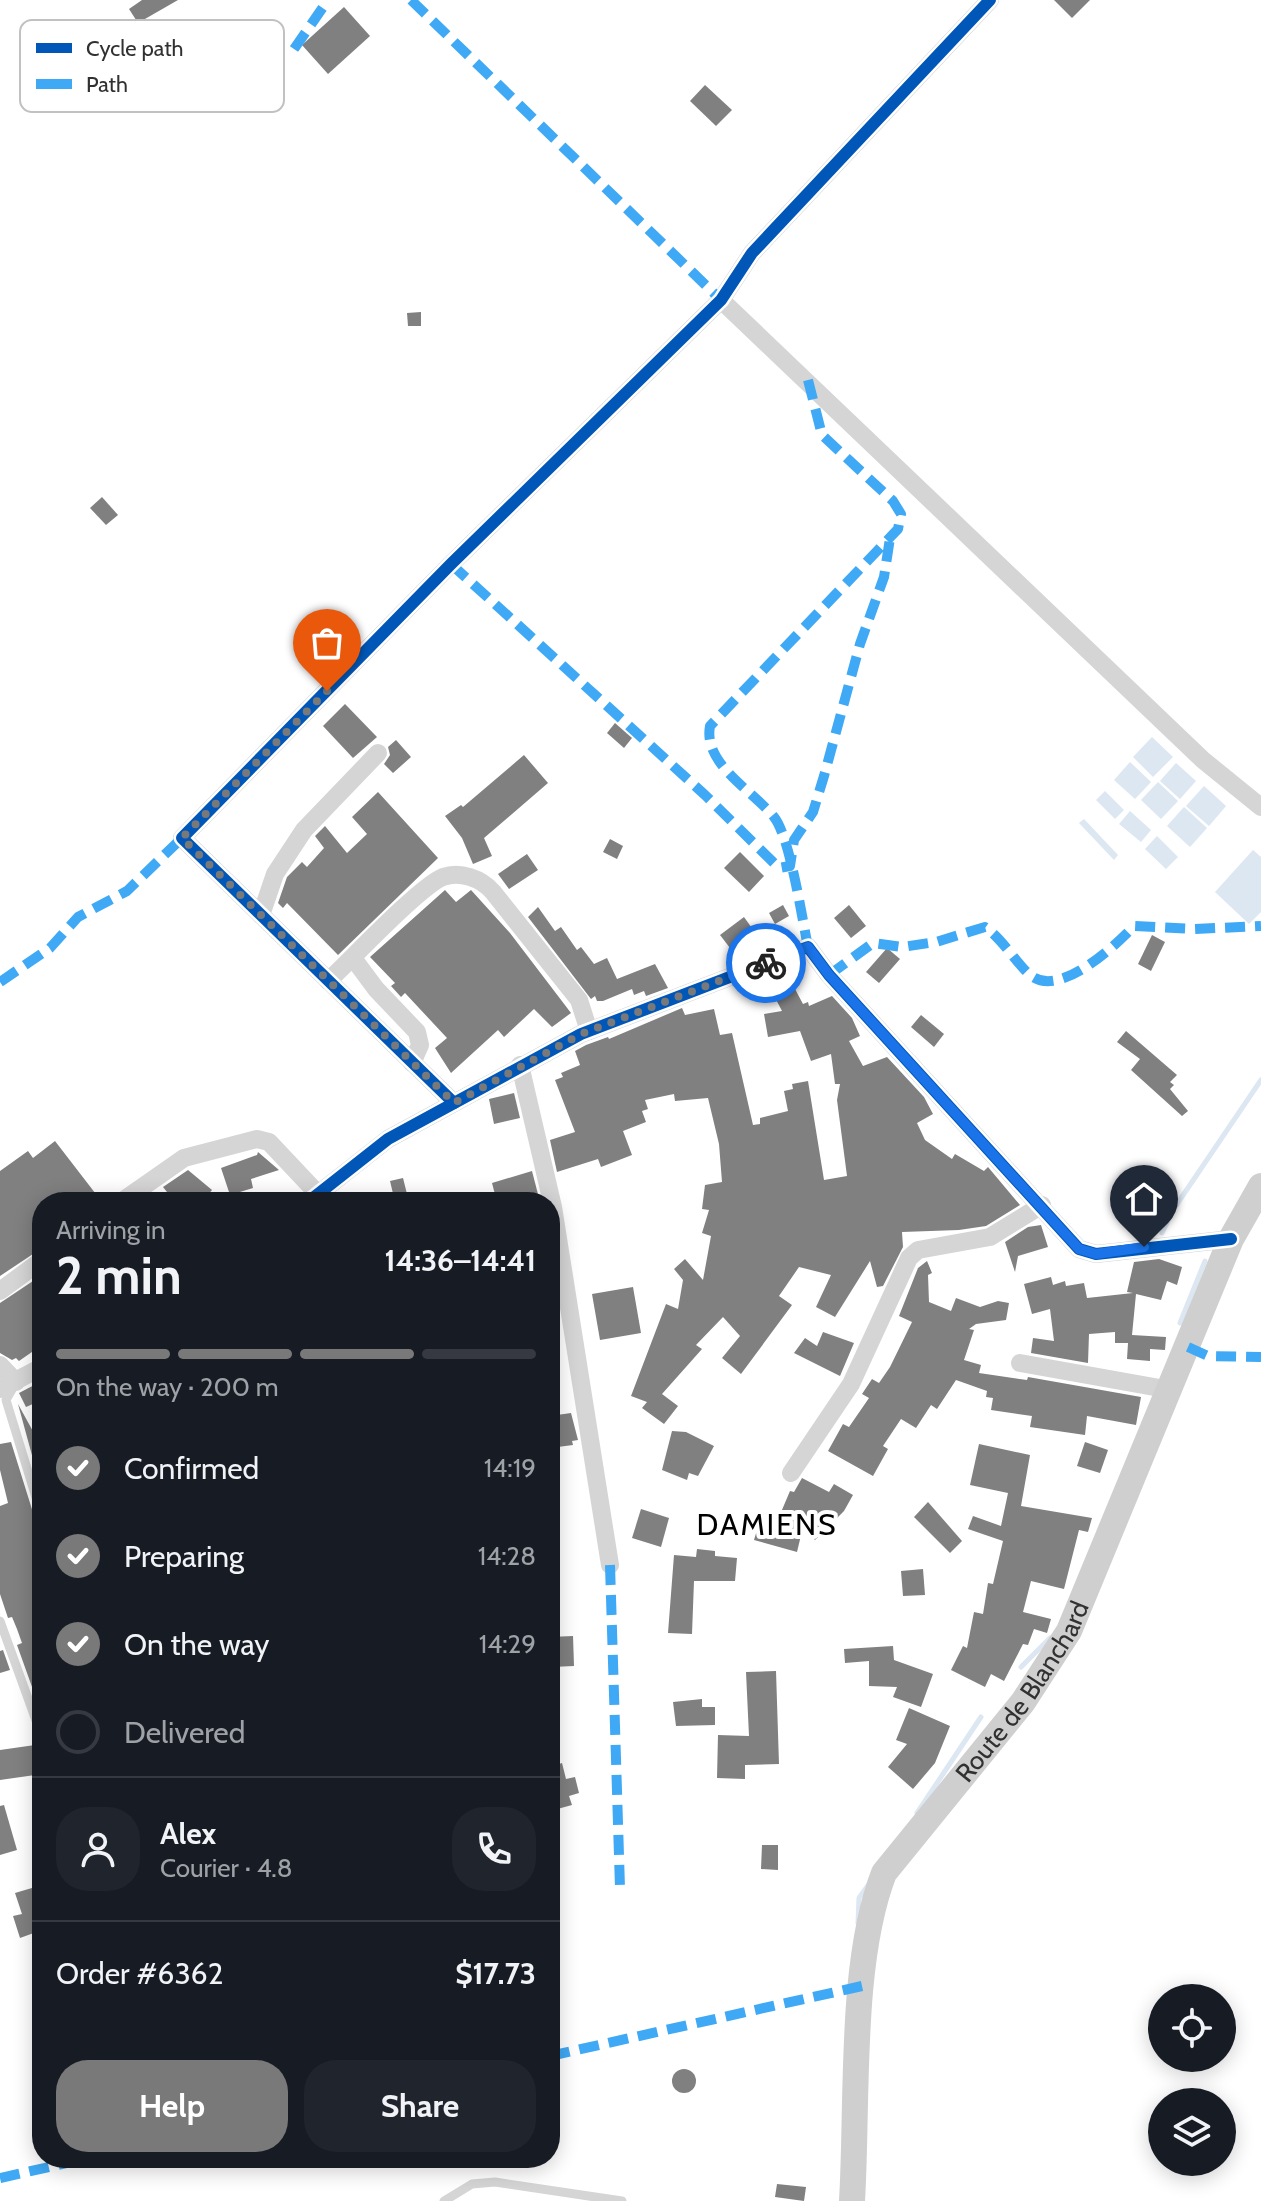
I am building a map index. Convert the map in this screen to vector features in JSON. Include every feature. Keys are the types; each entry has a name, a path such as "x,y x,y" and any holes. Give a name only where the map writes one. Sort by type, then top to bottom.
{"street":[{"path":"454,1103 182,838 451,564 721,300 752,253 990,0"},
{"path":"721,300 1203,760 1261,807"},
{"path":"261,915 275,874 304,830 378,753"},
{"path":"328,981 435,881 459,874 486,884 579,1000 589,1031"},
{"path":"321,1192 388,1139 520,1065 589,1031 808,947 829,975 1085,1253 1231,1239"},
{"path":"353,958 376,989 417,1032 420,1045 412,1063"},
{"path":"520,1065 550,1192"},
{"path":"135,1192 184,1158 257,1139 269,1142 308,1192"},
{"name":"Route de Blanchard","path":"852,2201 862,1986 871,1907 884,1873 1023,1702 1069,1631 1231,1239 1261,1186"},
{"path":"791,1473 851,1384 909,1258 918,1250 990,1237 1042,1205"},
{"path":"560,1251 610,1565"},
{"path":"0,1291 32,1267"},
{"path":"1020,1363 1171,1390"},
{"path":"0,1365 8,1385 32,1372"}],"lane":[{"path":"8,1385 6,1400 32,1484"},
{"path":"0,1621 32,1709"},
{"path":"444,2201 472,2184 495,2182 622,2201"}],"shaded area":[{"path":"1152,737 1173,757 1153,777 1133,757"},
{"path":"1130,762 1151,782 1135,799 1114,780"},
{"path":"1176,763 1196,781 1180,799 1160,781"},
{"path":"1158,782 1178,801 1161,819 1141,800"},
{"path":"1204,786 1226,806 1209,826 1186,806"},
{"path":"1105,791 1124,810 1115,819 1096,800"},
{"path":"1184,807 1207,828 1190,847 1167,826"},
{"path":"1130,811 1151,830 1141,842 1119,824"},
{"path":"1084,819 1118,855 1114,860 1079,823"},
{"path":"1157,836 1178,857 1166,869 1145,849"},
{"path":"1253,850 1261,857 1261,912 1249,924 1215,892"}],"building":[{"path":"142,0 178,0 143,20 136,20 129,9"},
{"path":"1054,0 1090,0 1072,18"},
{"path":"344,7 370,36 328,74 302,45"},
{"path":"705,85 732,110 716,126 690,101"},
{"path":"421,312 421,326 408,326 407,313"},
{"path":"102,497 118,515 106,525 90,508"},
{"path":"345,704 377,737 353,758 323,726"},
{"path":"615,723 632,738 624,748 607,733"},
{"path":"396,740 411,757 393,773 384,764 390,755 388,747"},
{"path":"524,755 548,783 484,838 492,856 473,864 462,838 445,816 461,805 463,807"},
{"path":"378,792 438,858 338,955 287,903 283,908 278,903 287,877 302,862 307,867 324,848 315,836 325,826 347,853 367,834 352,817"},
{"path":"610,839 623,846 617,859 603,852"},
{"path":"740,852 764,876 749,892 724,868"},
{"path":"527,854 538,870 509,889 498,874"},
{"path":"445,890 456,902 471,890 510,933 571,1013 552,1027 534,1009 504,1037 498,1030 451,1073 435,1048 447,1038 405,993 401,997 391,986 395,983 370,957"},
{"path":"783,905 789,916 775,924 769,913"},
{"path":"849,905 866,926 851,938 834,918"},
{"path":"538,907 555,931 561,927 577,950 581,947 594,964 607,958 617,979 655,964 668,988 646,996 644,991 634,995 632,989 603,1001 597,1001 595,996 591,999 528,917"},
{"path":"744,917 754,931 730,948 720,935"},
{"path":"1152,935 1165,942 1151,971 1138,964"},
{"path":"887,948 900,959 879,983 866,972"},
{"path":"787,974 803,1004 808,1002 809,1006 832,996 852,1018 860,1036 849,1041 863,1066 887,1057 924,1097 933,1114 917,1123 925,1140 952,1159 955,1154 984,1171 988,1167 1020,1205 986,1226 902,1232 903,1247 883,1286 877,1287 870,1261 835,1317 816,1307 831,1275 799,1267 779,1296 792,1305 741,1374 722,1358 740,1336 723,1317 696,1345 702,1349 662,1394 678,1406 664,1424 642,1408 647,1402 631,1396 666,1304 678,1309 683,1280 674,1269 685,1259 703,1280 711,1236 702,1233 709,1210 702,1209 705,1185 722,1182 719,1144 708,1098 675,1101 674,1094 645,1100 648,1109 642,1111 646,1122 623,1131 632,1155 601,1167 598,1159 557,1172 550,1140 575,1132 555,1080 563,1077 561,1073 580,1065 575,1051 586,1045 609,1039 682,1008 685,1015 714,1009 720,1035 732,1033 753,1125 760,1124 760,1118 788,1111 784,1091 793,1089 792,1084 808,1081 824,1180 847,1176 837,1100 840,1084 835,1084 831,1054 811,1061 800,1031 768,1037 764,1014 782,1011 768,984"},
{"path":"921,1015 944,1034 934,1047 911,1027"},
{"path":"1126,1031 1177,1075 1170,1082 1174,1085 1170,1089 1188,1111 1182,1116 1131,1070 1140,1059 1117,1042"},
{"path":"514,1093 520,1118 494,1124 489,1099"},
{"path":"55,1141 94,1192 32,1192 32,1255 0,1276 0,1171 28,1151 33,1158"},
{"path":"258,1152 279,1170 251,1179 253,1188 229,1192 221,1168"},
{"path":"188,1170 212,1190 167,1192 163,1187"},
{"path":"532,1171 537,1192 494,1192 492,1183"},
{"path":"403,1178 406,1192 393,1192 390,1181"},
{"path":"1041,1225 1048,1247 1018,1256 1015,1272 1005,1242 1028,1227"},
{"path":"1159,1259 1182,1267 1177,1285 1167,1281 1161,1300 1136,1294 1132,1335 1166,1337 1165,1350 1150,1349 1150,1361 1127,1359 1128,1343 1115,1343 1115,1332 1089,1334 1088,1363 1031,1353 1033,1338 1054,1341 1050,1309 1032,1314 1024,1284 1051,1277 1053,1285 1065,1281 1066,1286 1084,1283 1087,1298 1133,1293 1127,1292 1134,1262"},
{"path":"927,1261 932,1273 928,1275 929,1302 951,1311 956,1298 980,1307 998,1301 1009,1303 1006,1320 976,1324 969,1329 974,1330 964,1360 981,1365 979,1373 1027,1380 1028,1377 1141,1397 1136,1425 1087,1416 1085,1435 1030,1427 1032,1416 991,1410 993,1398 986,1397 987,1391 956,1380 937,1409 931,1405 916,1428 901,1419 883,1446 888,1449 873,1476 828,1451 843,1424 849,1427 869,1398 862,1394 872,1379 879,1383 890,1367 912,1322 899,1316 918,1268"},
{"path":"32,1282 32,1352 19,1361 0,1353 0,1303"},
{"path":"633,1287 641,1333 600,1340 592,1294"},
{"path":"823,1332 854,1343 840,1376 794,1353 805,1338 817,1346"},
{"path":"32,1386 32,1404 26,1407 19,1393"},
{"path":"18,1404 32,1430 32,1455"},
{"path":"571,1413 578,1440 572,1441 573,1445 560,1447 560,1415"},
{"path":"672,1431 686,1432 714,1446 698,1476 689,1473 687,1480 662,1470"},
{"path":"11,1442 32,1509 32,1687 17,1645 22,1643 12,1617 8,1618 0,1594 0,1506 8,1503 0,1470 0,1444"},
{"path":"1085,1442 1108,1450 1100,1473 1077,1466"},
{"path":"979,1444 1030,1455 1021,1506 1092,1518 1088,1532 1079,1530 1064,1589 1031,1581 1023,1612 1051,1619 1047,1633 1034,1629 1028,1645 1023,1644 1004,1681 991,1674 985,1687 951,1670 963,1646 967,1648 974,1612 983,1614 988,1583 993,1584 1003,1541 968,1529 973,1516 1001,1526 1008,1493 970,1485"},
{"path":"802,1478 829,1492 834,1484 853,1495 844,1511 815,1540 803,1527 797,1552 754,1540 760,1520 776,1524 790,1491 794,1492"},
{"path":"928,1502 962,1541 950,1553 914,1517"},
{"path":"641,1509 669,1518 661,1547 632,1538"},
{"path":"697,1549 715,1551 715,1556 737,1558 735,1581 694,1581 692,1634 668,1633 674,1555 696,1557"},
{"path":"923,1569 925,1595 903,1596 901,1571"},
{"path":"573,1636 574,1666 560,1667 560,1637"},
{"path":"893,1646 894,1660 933,1674 921,1707 893,1697 897,1687 869,1686 869,1661 845,1663 844,1649"},
{"path":"3,1650 10,1670 0,1673 0,1651"},
{"path":"776,1671 779,1764 745,1765 745,1779 717,1778 718,1735 749,1736 746,1672"},
{"path":"702,1699 702,1707 715,1707 715,1725 676,1726 673,1702"},
{"path":"909,1708 950,1726 935,1763 913,1789 888,1767 907,1744 896,1740"},
{"path":"32,1745 32,1775 0,1780 0,1750"},
{"path":"560,1764 566,1779 575,1777 579,1793 569,1796 572,1805 560,1808"},
{"path":"4,1805 17,1850 0,1855 0,1806"},
{"path":"762,1845 778,1845 778,1870 761,1869"},
{"path":"32,1888 32,1934 20,1938 13,1916 22,1914 15,1893"},
{"path":"684,2069 693,2072 696,2081 693,2090 684,2093 675,2090 672,2081 675,2072"},
{"path":"777,2184 806,2187 804,2201 775,2197"}],"waterway":[{"path":"1162,1233 1173,1210 1261,1080"},
{"path":"1180,1323 1205,1261"},
{"path":"1021,1667 1050,1638"},
{"path":"917,1813 981,1717"},
{"path":"858,1923 859,1898 869,1884"}],"marked path":[{"path":"294,49 328,0"},
{"path":"411,0 721,300"},
{"path":"808,380 822,435 893,501 901,514 898,529 710,726 710,740 721,764 765,807 780,827 790,859 808,947"},
{"path":"451,564 705,795 779,868 790,866 794,840 813,812 860,644 884,577 890,538"},
{"path":"0,982 50,948 78,917 127,891 182,838"},
{"path":"829,975 873,943 902,947 936,942 985,927 1033,977 1045,981 1058,980 1088,966 1134,926 1195,929 1261,926"},
{"path":"1188,1347 1208,1356 1261,1357"},
{"path":"610,1565 620,1888"},
{"path":"560,2054 862,1986"},
{"path":"0,2178 44,2168"}],"cycle path":[{"path":"454,1103 182,838 451,564 721,300 752,253 990,0"},
{"path":"321,1192 388,1139 581,1034 808,947 829,975 1079,1249 1096,1254 1231,1239"}],"way so far":[{"path":"327,691 182,838 454,1103 581,1034 766,963"}],"district":[{"name":"DAMIENS","path":"767,1525"}],"route":[{"path":"766,963 808,947 829,975 1079,1249 1096,1254 1144,1247"}]}
